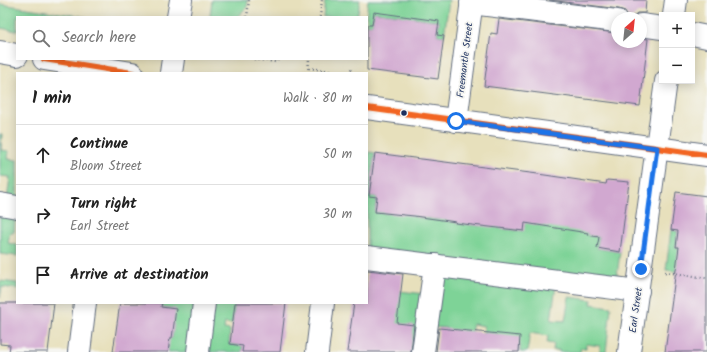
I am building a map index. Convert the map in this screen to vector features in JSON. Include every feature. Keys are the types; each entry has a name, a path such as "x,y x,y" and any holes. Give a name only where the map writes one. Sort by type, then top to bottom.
{"street":[{"path":"178,16 181,0"},
{"path":"674,12 676,0"},
{"path":"471,1 573,7 611,19"},
{"name":"Freemantle Street","path":"456,121 471,1"},
{"path":"647,26 659,28"},
{"path":"695,35 707,37"},
{"path":"0,52 16,55"},
{"path":"50,60 121,72"},
{"path":"171,72 172,60"},
{"name":"Earl Street","path":"630,352 666,84"},
{"path":"368,108 707,155"},
{"path":"0,204 16,207"},
{"path":"368,257 638,291"},
{"path":"423,352 435,265"},
{"path":"79,352 85,304"},
{"path":"198,352 204,304"},
{"path":"317,352 323,304"}],"path":[{"path":"247,16 249,0"},
{"path":"320,16 322,0"},
{"path":"261,60 276,62 278,60"},
{"path":"308,72 310,60"},
{"path":"308,68 338,72"},
{"path":"350,72 352,68"},
{"path":"641,269 707,278"}],"green space":[{"path":"212,0 248,0 247,7 238,16 210,16"},
{"path":"325,0 360,0 357,16 323,16"},
{"path":"368,0 449,0 444,36 437,35 439,21 414,17 412,32 400,15 374,12 372,25 368,25 368,16 366,16"},
{"path":"0,4 79,16 16,16 16,31 0,28"},
{"path":"0,134 2,134 1,150 9,151 8,159 16,160 16,201 7,200 10,177 0,176"},
{"path":"369,152 375,153 369,196 377,197 375,212 400,214 416,203 414,217 439,220 458,202 456,223 480,226 482,206 502,208 499,228 523,231 527,211 590,220 587,235 599,237 597,248 620,252 616,284 368,251"},
{"path":"0,211 16,213 14,232 10,232 8,243 16,245 16,256 0,254"},
{"path":"671,230 678,231 676,247 688,249 686,273 666,270"},
{"path":"440,272 556,286 551,320 565,321 569,297 592,300 591,304 611,307 606,352 600,352 600,346 586,344 586,348 581,348 580,352 559,352 559,350 553,350 554,344 547,343 548,336 530,333 527,352 520,352 520,345 515,344 481,351 484,326 473,324 471,332 443,347 446,328 432,327"},
{"path":"0,281 16,283 16,289 2,287 0,298"},
{"path":"391,290 425,294 417,352 400,352"},
{"path":"162,304 199,304 193,352 168,352 168,350 155,348 157,337 172,338 175,309 161,307"},
{"path":"211,304 235,304 232,324 225,323 224,329 230,330 229,344 243,346 242,352 205,352"}],"building":[{"path":"549,0 646,0 645,12 626,12 619,9"},
{"path":"374,12 439,21 437,35 444,36 438,79 367,70 368,25 372,25"},
{"path":"499,19 611,32 611,48 647,48 640,106 484,86 491,33 497,34"},
{"path":"375,153 606,184 607,180 629,182 620,252 597,248 599,237 587,235 588,233 525,223 524,231 375,212 377,197 369,196"},
{"path":"676,192 707,196 707,352 665,352 679,247 676,247 678,231 671,230"},
{"path":"368,270 403,274 397,323 414,325 411,352 347,352 354,304 368,304"},
{"path":"0,303 54,304 48,352 9,352 10,345 0,344"},
{"path":"120,304 162,304 161,307 176,309 172,338 170,338 168,352 113,352"},
{"path":"235,304 286,304 280,352 242,352 243,346 230,344"},
{"path":"439,328 520,336 519,352 436,352"}],"transit line":[{"path":"50,60 126,72"},
{"path":"368,108 707,155"}],"route":[{"path":"456,121 657,148 641,269"}]}
